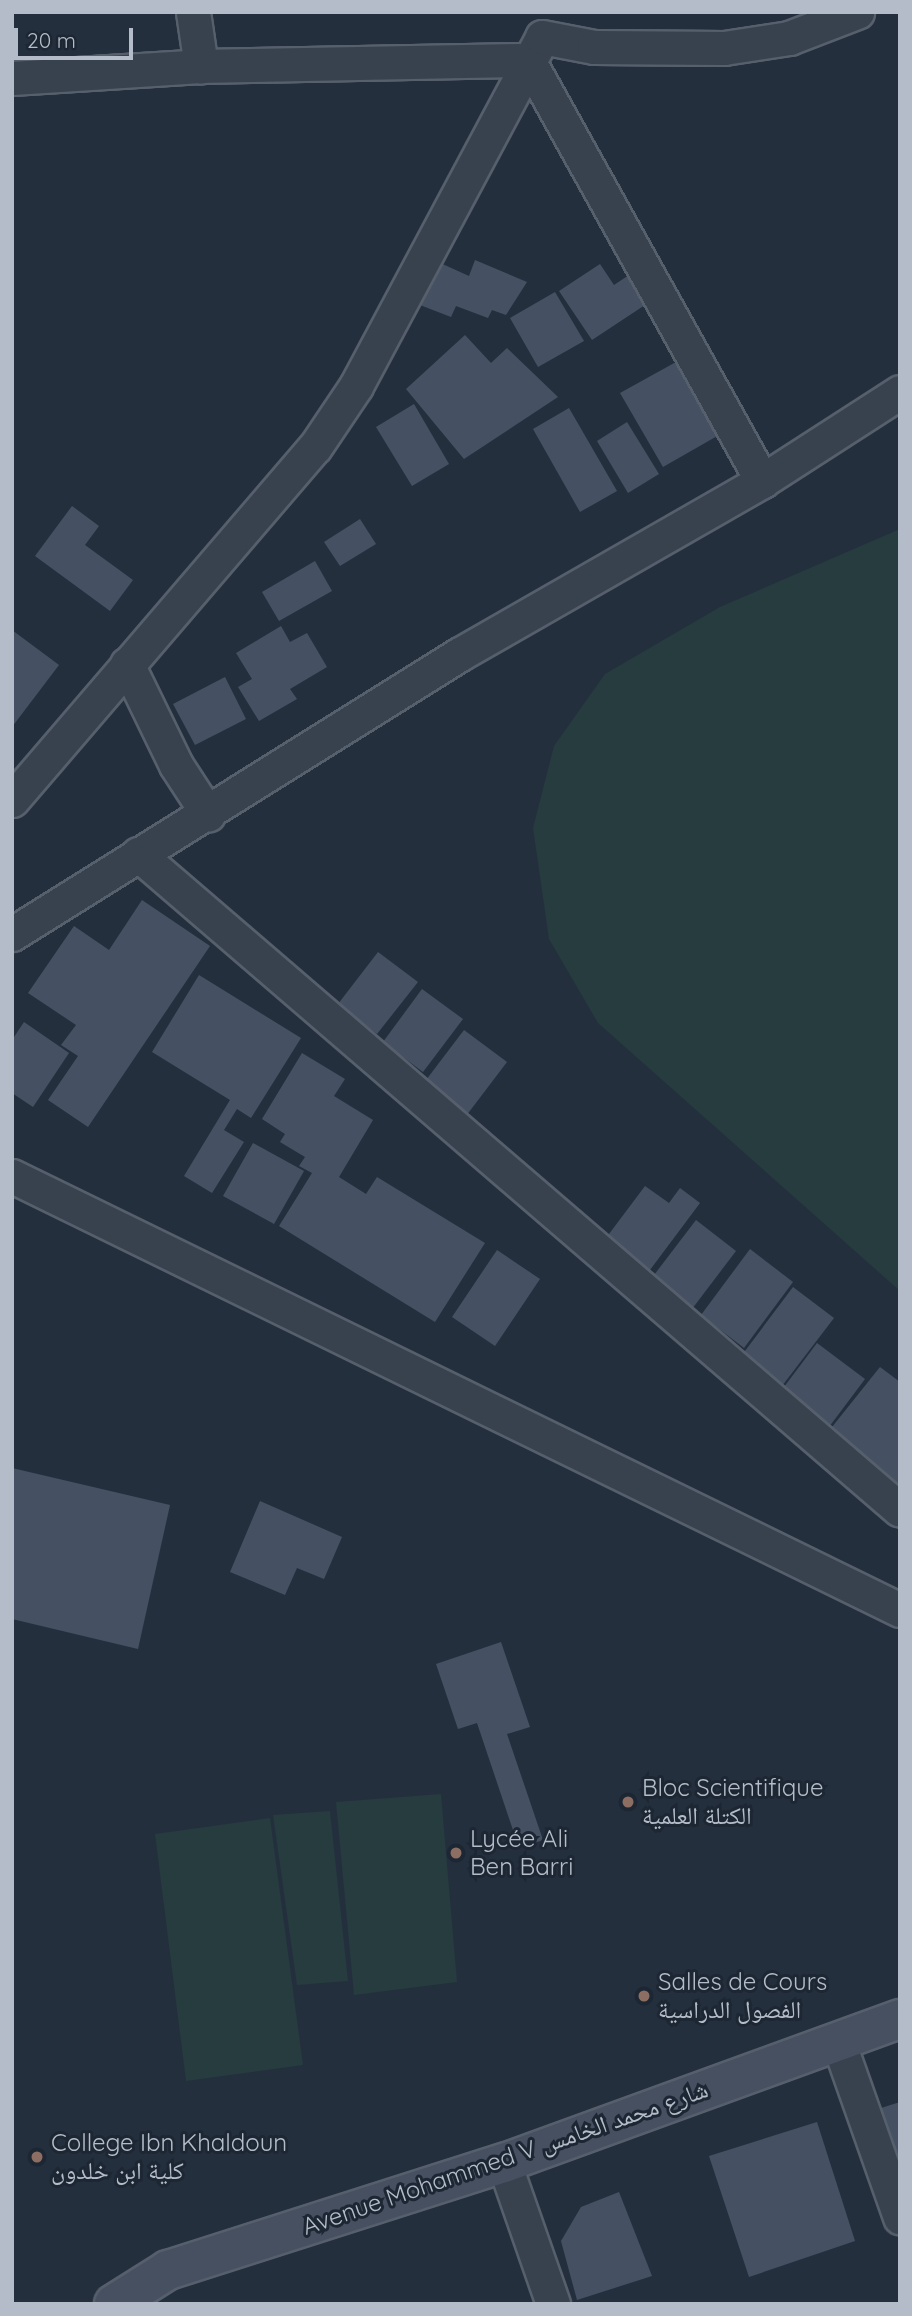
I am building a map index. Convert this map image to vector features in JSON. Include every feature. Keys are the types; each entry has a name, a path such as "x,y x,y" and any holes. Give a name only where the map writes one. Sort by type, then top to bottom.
{"street":[{"path":"194,12 201,66"},
{"path":"12,78 201,66 543,36 594,47 724,48 789,38 857,12"},
{"path":"543,36 762,481"},
{"path":"12,800 127,664 267,508 356,386 543,36"},
{"path":"12,934 138,854 208,814 460,654 762,481 900,392"},
{"path":"127,664 176,765 208,814"},
{"path":"138,854 900,1510"},
{"path":"12,1176 900,1610"},
{"name":"Avenue Mohammed V شارع محمد الخامس","path":"114,2304 168,2270 504,2163 900,2019"},
{"path":"838,2040 900,2217"},
{"path":"504,2163 553,2304"}],"green space":[{"path":"900,529 900,1291 598,1023 549,939 533,828 554,746 605,674 720,607"},
{"path":"441,1794 457,1982 354,1995 336,1802"},
{"path":"330,1811 348,1981 297,1985 273,1815"},
{"path":"270,1818 303,2065 186,2081 155,1834"}],"building":[{"path":"475,260 527,282 506,315 492,310 488,318 456,306 451,317 420,305 438,262 469,276"},
{"path":"600,264 614,285 629,275 648,303 592,340 559,291"},
{"path":"555,292 584,341 538,367 510,318"},
{"path":"465,335 491,363 507,348 558,397 464,459 406,389"},
{"path":"676,362 719,435 663,467 620,393"},
{"path":"414,404 449,464 412,486 376,427"},
{"path":"569,408 617,491 580,512 533,429"},
{"path":"627,422 659,474 628,493 597,441"},
{"path":"72,506 99,526 85,545 133,580 110,611 35,556"},
{"path":"360,519 376,544 340,566 324,542"},
{"path":"315,561 332,591 279,621 262,592"},
{"path":"281,626 290,642 307,633 327,667 290,689 297,699 259,721 238,687 252,679 236,653"},
{"path":"12,630 59,665 12,727"},
{"path":"225,677 246,719 195,745 173,704"},
{"path":"142,900 210,946 88,1127 48,1100 78,1056 61,1045 76,1025 28,993 74,926 109,950"},
{"path":"378,952 418,982 377,1034 338,1004"},
{"path":"199,975 301,1038 251,1118 237,1109 224,1130 244,1142 212,1193 184,1176 230,1100 152,1052"},
{"path":"422,989 463,1019 423,1072 383,1042"},
{"path":"24,1022 69,1053 33,1107 12,1093 12,1040"},
{"path":"464,1030 507,1062 466,1116 423,1084"},
{"path":"302,1053 345,1079 334,1096 373,1120 339,1177 366,1194 377,1177 485,1243 435,1322 279,1226 312,1173 299,1166 305,1157 280,1142 285,1134 262,1119"},
{"path":"253,1143 304,1171 274,1224 223,1196"},
{"path":"645,1186 669,1203 680,1188 700,1203 647,1274 603,1242"},
{"path":"696,1220 736,1251 692,1309 651,1279"},
{"path":"750,1249 793,1282 744,1348 701,1315"},
{"path":"497,1250 540,1279 495,1346 452,1317"},
{"path":"793,1287 834,1318 782,1386 742,1355"},
{"path":"817,1343 865,1379 826,1431 778,1395"},
{"path":"880,1367 900,1382 900,1489 828,1432"},
{"path":"12,1468 170,1505 138,1649 12,1619"},
{"path":"260,1501 342,1537 324,1579 297,1568 285,1595 230,1572"},
{"path":"501,1642 530,1727 507,1734 543,1840 519,1848 477,1723 458,1729 436,1664"},
{"path":"900,2102 900,2168 878,2109"},
{"path":"817,2122 855,2241 749,2277 709,2156"},
{"path":"619,2192 652,2276 577,2300 561,2241 581,2207"}],"place":[{"name":"Bloc Scientifique الكتلة العلمية","path":"628,1802"},
{"name":"Lycée Ali Ben Barri","path":"456,1853"},
{"name":"Salles de Cours الفصول الدراسية","path":"644,1996"},
{"name":"College Ibn Khaldoun كلية ابن خلدون","path":"37,2157"}]}
